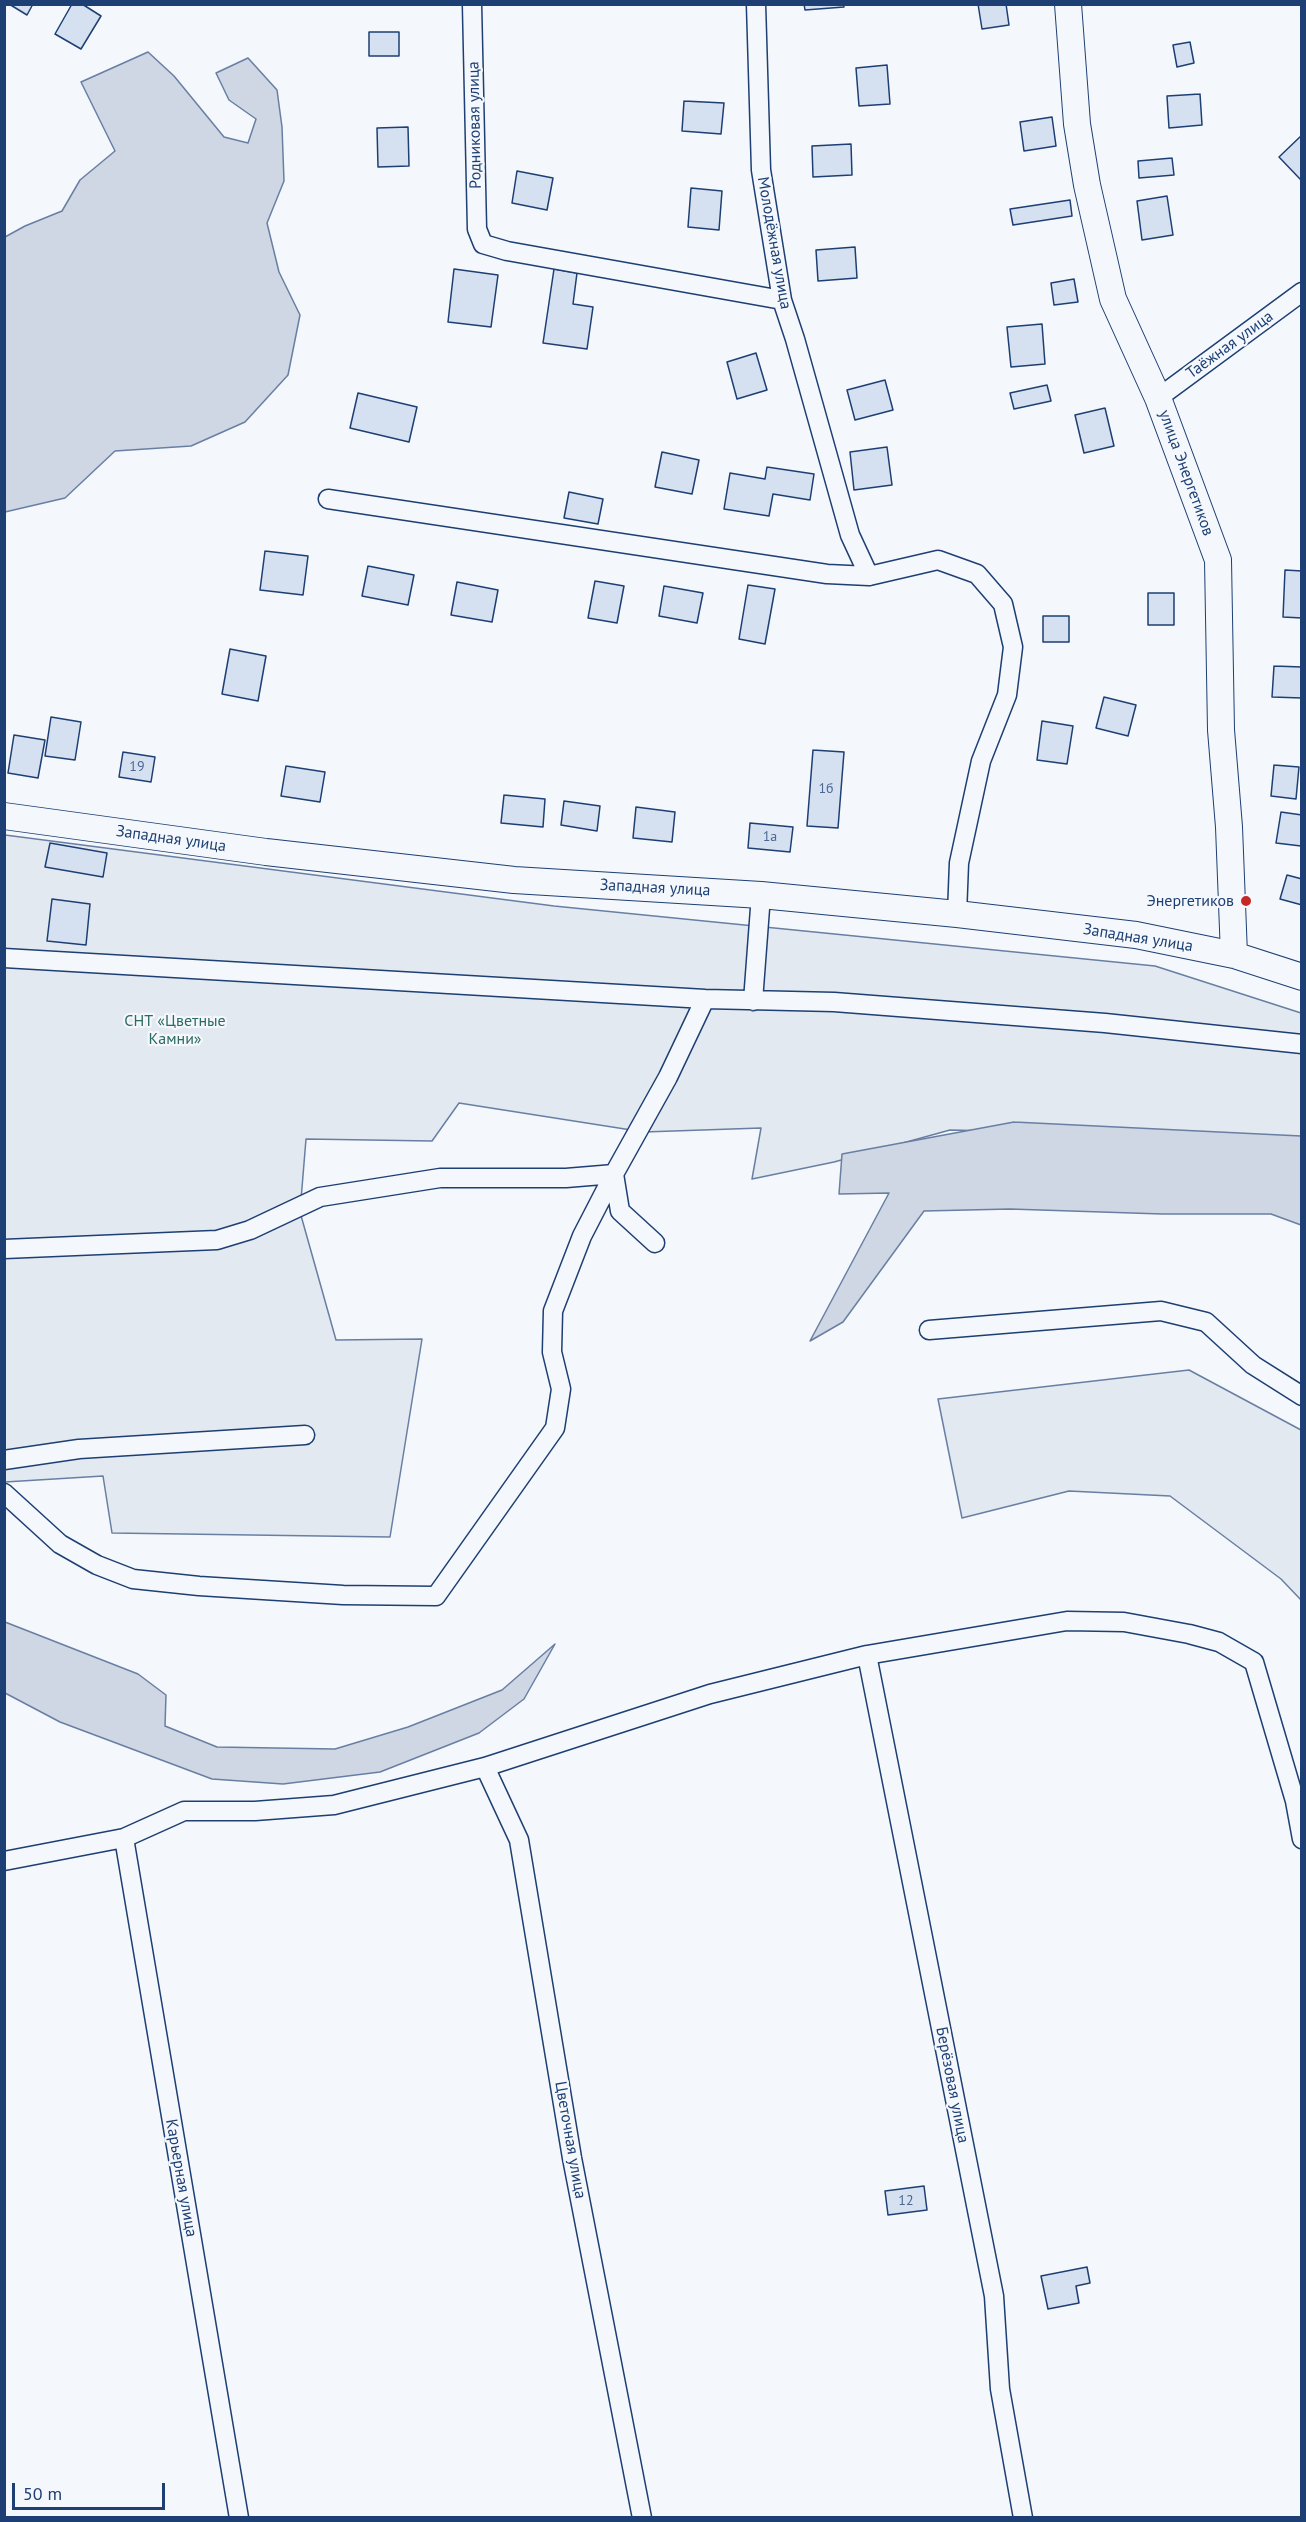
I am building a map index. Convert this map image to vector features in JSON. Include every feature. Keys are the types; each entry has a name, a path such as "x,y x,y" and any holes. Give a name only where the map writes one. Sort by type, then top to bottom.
{"main road":[{"name":"улица Энергетиков","path":"1068,4 1077,124 1087,185 1113,299 1158,398 1218,560 1221,730 1229,827 1234,955"},
{"name":"Западная улица","path":"4,816 266,852 514,880 761,895 957,914 1136,935 1234,955 1302,977"}],"street":[{"name":"Родниковая улица","path":"472,4 477,229 483,244 507,251 782,300"},
{"name":"Молодёжная улица","path":"756,4 761,170 782,300 850,535 869,576"},
{"name":"Таёжная улица","path":"1158,398 1301,294"},
{"path":"328,499 827,574 869,576 938,560 977,574 1003,604 1013,648 1007,695 981,761 958,863 957,914"},
{"path":"753,1001 761,895"},
{"path":"4,958 705,999 834,1002 1105,1023 1302,1044"},
{"path":"4,1493 60,1544 97,1565 133,1579 199,1586 343,1595 436,1596 555,1428 561,1389 552,1352 553,1311 582,1236 668,1077 705,999"},
{"path":"614,1174 620,1211 655,1243"},
{"path":"4,1249 217,1240 250,1230 320,1197 440,1178 566,1178 614,1174"},
{"path":"929,1330 1161,1311 1206,1322 1253,1365 1302,1396"},
{"path":"4,1460 79,1449 304,1435"},
{"path":"4,1861 124,1838 184,1811 255,1811 334,1805 485,1767 710,1694 867,1655 1067,1621 1124,1622 1219,1642 1254,1662 1295,1801 1302,1839"},
{"name":"Берёзовая улица","path":"867,1655 994,2296 1000,2389 1023,2517"},
{"name":"Цветочная улица","path":"485,1767 519,1840 572,2158 642,2517"},
{"name":"Карьерная улица","path":"124,1838 238,2517"}],"green space":[{"name":"СНТ «Цветные Камни»","path":"5,835 554,906 1155,966 1301,1013 1301,1146 1199,1136 950,1130 834,1162 752,1179 761,1128 644,1132 459,1103 432,1141 306,1139 300,1212 336,1340 422,1339 390,1537 112,1533 103,1476 5,1482"},
{"path":"1189,1370 1301,1430 1301,1600 1281,1579 1170,1496 1069,1491 962,1518 938,1399"}],"shaded area":[{"path":"148,52 174,76 224,137 248,143 256,119 229,100 216,73 248,58 277,90 282,127 284,181 267,223 279,272 300,315 288,375 245,422 191,446 115,451 65,498 5,512 5,237 62,211 80,180 115,151 81,82"},
{"path":"1014,1122 1301,1136 1301,1225 1271,1214 1162,1214 1010,1209 924,1211 843,1322 810,1341 889,1193 839,1194 842,1154"},
{"path":"5,1622 138,1674 166,1695 165,1726 217,1747 335,1749 408,1727 502,1690 555,1644 524,1699 479,1733 380,1772 283,1784 212,1779 60,1722 5,1693"}],"building":[{"path":"9,4 33,4 27,15"},
{"path":"72,4 82,4 101,16 81,49 55,34"},
{"path":"804,4 843,4 844,7 805,10"},
{"path":"978,4 1006,4 1009,25 982,29"},
{"path":"369,32 399,32 399,56 369,56"},
{"path":"1190,42 1194,63 1177,67 1173,45"},
{"path":"887,65 890,104 859,106 856,68"},
{"path":"1200,94 1202,125 1169,128 1167,96"},
{"path":"684,101 724,103 721,134 682,131"},
{"path":"1052,117 1056,146 1024,151 1020,122"},
{"path":"408,127 409,166 378,167 377,128"},
{"path":"1302,135 1302,178 1300,179 1279,157"},
{"path":"851,144 852,175 813,177 812,146"},
{"path":"1172,158 1174,175 1139,178 1138,161"},
{"path":"517,171 553,178 547,210 512,203"},
{"path":"691,188 722,191 719,230 688,227"},
{"path":"1167,196 1173,235 1142,240 1137,201"},
{"path":"1070,200 1072,216 1013,225 1010,209"},
{"path":"855,247 857,278 818,281 816,250"},
{"path":"454,269 498,275 491,327 448,322"},
{"path":"554,269 577,273 573,304 593,307 587,349 543,343"},
{"path":"1074,279 1078,302 1054,305 1051,283"},
{"path":"1042,324 1045,364 1011,367 1007,327"},
{"path":"756,353 767,390 737,399 727,362"},
{"path":"885,380 893,410 855,420 847,390"},
{"path":"1047,385 1051,401 1014,409 1010,393"},
{"path":"358,393 417,407 409,442 350,428"},
{"path":"1105,408 1114,446 1084,453 1075,415"},
{"path":"887,447 892,485 854,490 850,452"},
{"path":"662,452 699,460 692,494 655,487"},
{"path":"767,467 814,474 810,500 773,494 769,516 724,509 730,473 765,479"},
{"path":"569,492 603,499 598,524 564,518"},
{"path":"265,551 308,556 303,595 260,590"},
{"path":"368,566 414,575 408,605 362,596"},
{"path":"1285,570 1302,571 1302,618 1283,617"},
{"path":"595,581 624,586 617,623 588,618"},
{"path":"457,582 498,590 492,622 451,615"},
{"path":"748,585 775,589 765,644 739,639"},
{"path":"664,586 703,593 697,623 659,616"},
{"path":"1148,593 1174,593 1174,625 1148,625"},
{"path":"1043,616 1069,616 1069,642 1043,642"},
{"path":"230,649 266,656 258,701 222,694"},
{"path":"1274,666 1302,667 1302,698 1272,697"},
{"path":"1104,697 1136,705 1128,736 1096,728"},
{"path":"51,717 81,722 75,760 45,756"},
{"path":"1042,721 1073,726 1067,764 1037,760"},
{"path":"14,735 45,740 38,778 8,773"},
{"path":"813,750 844,752 838,828 807,826"},
{"path":"123,752 155,757 151,782 119,777"},
{"path":"1274,765 1299,767 1296,799 1271,796"},
{"path":"286,766 325,772 320,802 281,796"},
{"path":"504,795 545,799 543,827 501,823"},
{"path":"564,801 600,806 597,831 561,825"},
{"path":"636,807 675,812 672,842 633,838"},
{"path":"1281,812 1302,815 1301,846 1276,843"},
{"path":"750,823 793,827 790,852 748,848"},
{"path":"50,843 107,853 103,877 45,867"},
{"path":"1287,875 1302,879 1302,905 1280,899"},
{"path":"52,899 90,904 86,945 47,941"},
{"path":"924,2186 927,2210 888,2215 885,2191"},
{"path":"1087,2267 1090,2283 1076,2286 1079,2303 1048,2309 1041,2276"}],"place":[{"name":"Энергетиков","path":"1246,901"}]}
